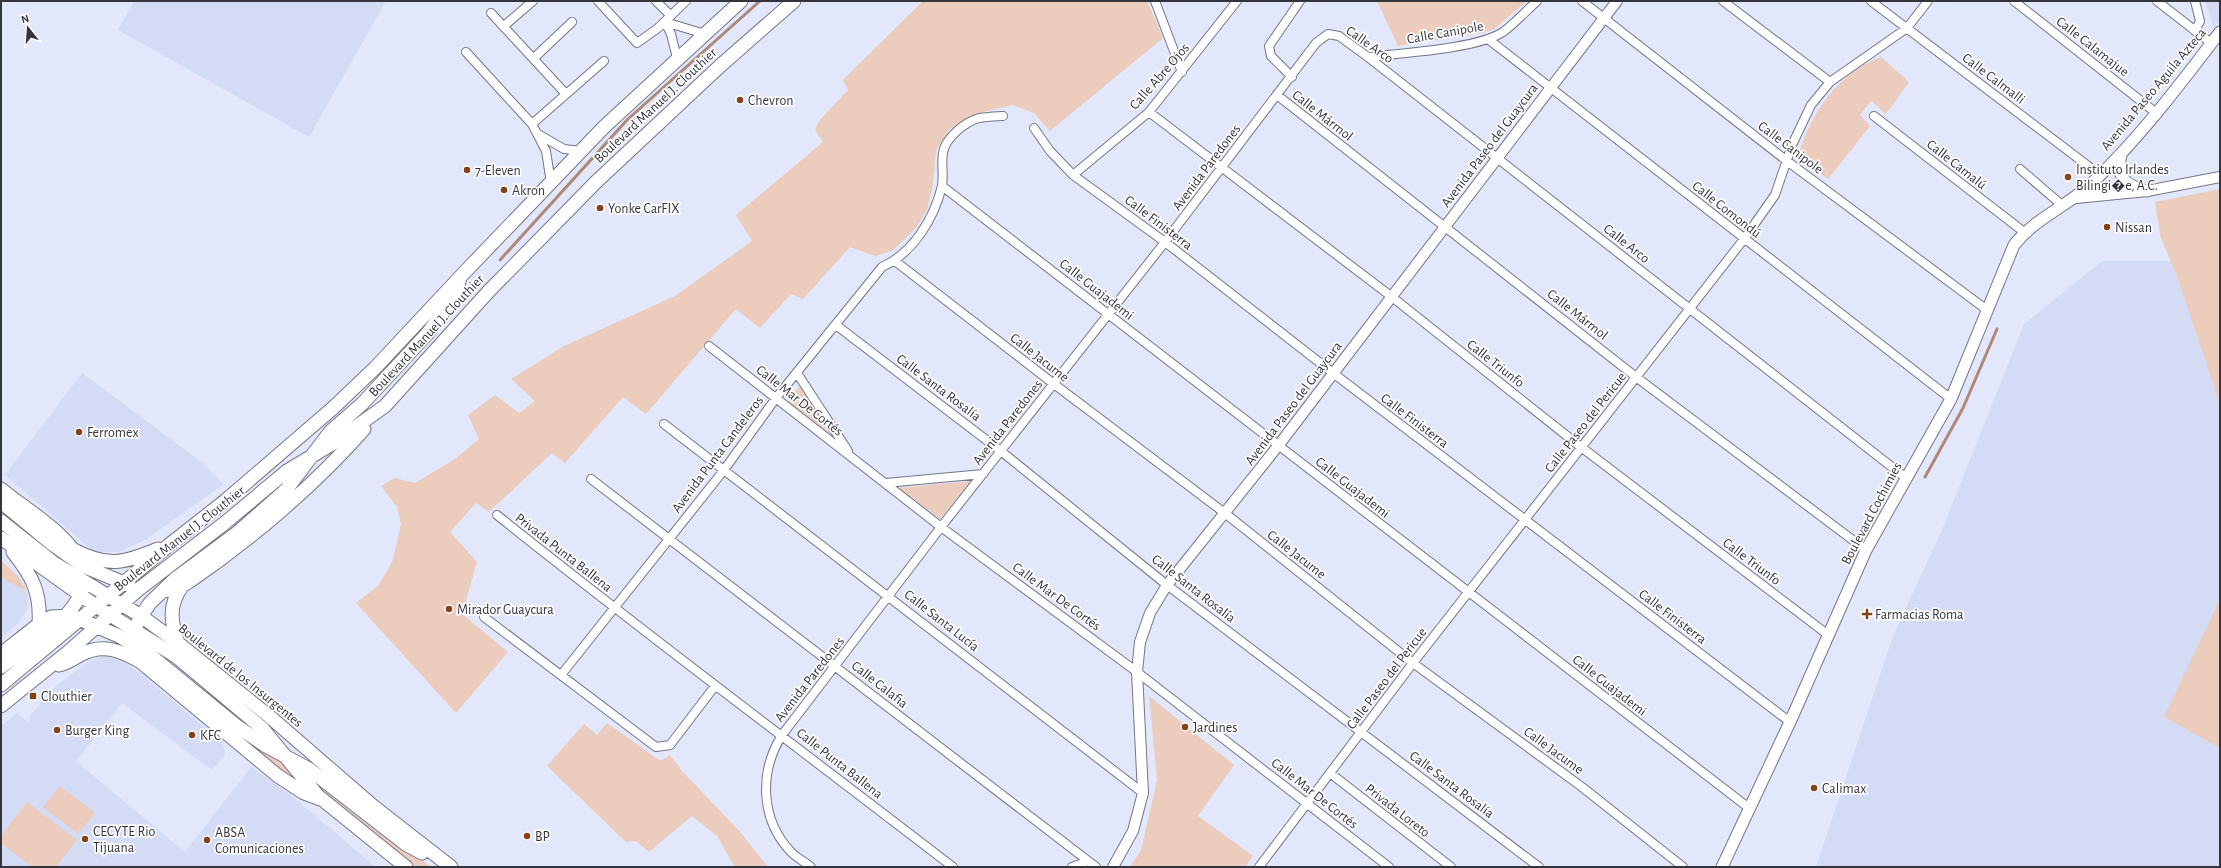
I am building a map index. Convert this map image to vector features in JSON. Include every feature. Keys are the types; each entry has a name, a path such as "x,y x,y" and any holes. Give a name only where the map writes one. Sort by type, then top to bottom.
{"main road":[{"name":"Boulevard Manuel J. Clouthier","path":"1,685 82,619 169,544 225,502 333,408 375,368 462,275 581,152 677,58 741,1"},
{"name":"Boulevard Manuel J. Clouthier","path":"1,706 50,667 139,589 226,522 287,471 341,438 384,406 488,292 591,187 720,66 794,1"},
{"name":"Avenida Paseo Aguila Azteca","path":"2076,198 2121,154 2220,32"},
{"path":"2121,154 2118,165 2122,177 2134,188 2147,191"},
{"name":"Boulevard Cochimies","path":"1722,867 1790,722 1827,634 1866,550 1951,399 2008,258 2024,232 2076,198"},
{"path":"142,663 132,643 135,628 141,616 159,592 237,533 286,490 330,432 362,404 427,334 455,296 462,275"},
{"path":"178,643 172,623 171,612 174,599 182,586 271,518 341,454 384,406"},
{"path":"1,489 56,532 74,550 83,566 83,589 66,615 1,667"},
{"path":"1,502 52,544 83,566 139,589 159,592 182,586"},
{"name":"Boulevard de los Insurgentes","path":"1,521 54,562 83,589 96,606 135,628 177,657 246,715 273,741 306,783 322,800 406,867"},
{"path":"2,539 28,570 33,581 40,602 39,624"},
{"name":"Boulevard de los Insurgentes","path":"2,539 83,589 108,596 122,604 178,643 269,716 368,802 451,867"},
{"path":"74,550 91,559 113,562 135,558 169,544"},
{"path":"1,654 39,624 51,617 66,615 82,619 132,643 150,655 238,728 309,769 407,845 420,852 439,858"},
{"path":"50,667 65,664 89,651 100,648 121,651 142,663 278,776 304,793 322,800"}],"street":[{"path":"504,26 533,1"},
{"path":"598,1 637,43 642,42 686,1"},
{"path":"656,1 671,16"},
{"path":"1155,1 1182,72"},
{"name":"Calle Abre Ojos","path":"1074,175 1149,112 1237,1"},
{"path":"1292,77 1271,56 1269,46 1300,1"},
{"name":"Calle Canipole","path":"1368,57 1451,47 1488,39 1503,32 1537,1"},
{"name":"Calle Canipole","path":"1582,1 1787,161 1987,310"},
{"name":"Avenida Paseo del Guaycura","path":"1113,867 1132,831 1143,793 1137,672 1144,626 1167,585 1226,514 1617,1"},
{"path":"1723,1 1830,82"},
{"name":"Calle Calmalli","path":"1871,1 2100,175"},
{"name":"Calle Paseo del Pericue","path":"1259,867 1413,663 1744,239 1775,195 1802,122 1811,105 1830,82 1907,28 1928,1"},
{"name":"Calle Calamajue","path":"2014,1 2156,112"},
{"path":"2157,1 2211,43"},
{"path":"2195,1 2200,21 2195,31"},
{"path":"491,13 566,94"},
{"path":"534,58 572,22"},
{"path":"664,22 704,34"},
{"path":"664,22 671,34 677,58"},
{"name":"Avenida Paredones","path":"811,867 792,853 787,847 774,829 767,808 767,767 774,749 782,735 941,527 1002,452 1165,242 1292,77 1316,42 1328,34"},
{"name":"Calle Arco","path":"1328,34 1339,36 1368,57 1906,478"},
{"name":"Calle Comondú","path":"1488,39 1951,399"},
{"path":"466,52 532,124 546,151 551,183"},
{"path":"532,124 604,61"},
{"name":"Calle Mármol","path":"1277,95 1636,377 1866,550"},
{"name":"Calle Triunfo","path":"1149,112 1392,297 1581,447 1827,634"},
{"name":"Avenida Punta Candeleros","path":"561,675 724,470 776,398 882,268 896,261 924,231 934,212 942,186 943,152 953,133 978,119 1004,116"},
{"name":"Calle Camalú","path":"1874,116 2024,232"},
{"name":"Calle Finisterra","path":"1034,128 1050,151 1074,175 1165,242 1333,373 1790,722"},
{"path":"537,134 564,149 581,152"},
{"path":"2020,169 2063,206"},
{"path":"2076,198 2147,191 2220,177"},
{"name":"Calle Guajademi","path":"942,186 1749,808"},
{"name":"Calle Jacume","path":"896,261 1054,384 1226,514 1413,663 1582,787 1683,867"},
{"name":"Calle Santa Rosalía","path":"836,325 1002,452 1167,585 1362,731 1539,867"},
{"name":"Calle Mar De Cortés","path":"709,346 941,527 1137,672 1389,867"},
{"path":"797,372 852,457"},
{"name":"Calle Santa Lucía","path":"664,424 1143,793"},
{"path":"886,484 983,474"},
{"name":"Calle Calafia","path":"591,479 1096,867"},
{"name":"Privada Punta Ballena","path":"497,515 615,609"},
{"name":"Calle Punta Ballena","path":"615,609 953,867"},
{"path":"484,617 656,747 670,745 715,686"},
{"name":"Privada Loreto","path":"1330,773 1451,867"},
{"path":"1072,867 1088,861"}],"shaded area":[{"path":"134,1 386,1 309,137 118,30"},
{"path":"923,1 1147,1 1163,38 1050,131 1034,113 1013,105 975,114 949,130 936,150 933,184 927,210 916,228 892,251 875,256 850,247 803,299 791,294 760,328 736,309 646,414 623,397 565,463 552,453 489,512 476,503 450,532 477,562 462,614 508,652 456,713 356,603 379,585 393,560 401,524 397,507 381,486 395,478 415,483 455,459 479,439 468,415 495,395 519,413 535,401 511,379 564,346 675,296 752,241 736,215 823,142 815,130 819,121 848,90 843,80"},
{"path":"1377,1 1527,1 1494,29 1482,33 1398,46"},
{"path":"2205,1 2220,1 2220,20 2214,28"},
{"path":"1881,57 1909,82 1886,114 1871,101 1860,115 1870,126 1828,179 1798,158 1803,142 1818,111 1839,84 1851,73"},
{"path":"2220,189 2220,404 2176,274 2160,235 2155,202"},
{"path":"2102,261 2171,261 2200,330 2220,394 2220,599 2165,717 2220,748 2220,867 1816,867 1893,636 1942,530 2024,324"},
{"path":"82,373 204,464 224,484 145,540 119,552 94,552 4,474 8,471"},
{"path":"800,385 838,440 788,402"},
{"path":"971,481 940,519 898,488"},
{"path":"1,561 18,576 28,596 27,610 18,623 1,638"},
{"path":"1,561 18,576 27,591 1,578"},
{"path":"2220,599 2220,748 2164,717"},
{"path":"104,656 122,661 136,670 223,743 225,755 212,770 122,703 76,761 185,852 251,767 288,793 376,867 1,867 1,726 17,713 35,728 29,722 30,716 52,689 90,660"},
{"path":"1149,696 1234,765 1198,816 1253,856 1245,867 1130,867 1141,850 1157,780"},
{"path":"607,723 657,759 662,760 670,755 682,771 742,834 768,867 735,867 717,836 692,816 649,852 636,841 626,842 547,766 584,724 597,735"},
{"path":"236,732 285,763 301,787"},
{"path":"315,781 431,867 413,867 324,792"},
{"path":"60,786 95,813 78,834 43,807"},
{"path":"27,802 77,840 56,867 32,867 1,843 1,836"}],"waterway":[{"path":"500,260 627,120 760,1"},
{"path":"1925,477 1963,408 1997,329"}],"place":[{"name":"Chevron","path":"740,100"},
{"name":"7-Eleven","path":"467,170"},
{"name":"Instituto Irlandes Bilingi�e, A.C.","path":"2068,177"},
{"name":"Akron","path":"504,190"},
{"name":"Yonke CarFIX","path":"600,208"},
{"name":"Nissan","path":"2107,227"},
{"name":"Ferromex","path":"79,432"},
{"name":"Mirador Guaycura","path":"449,609"},
{"name":"Farmacias Roma","path":"1867,614"},
{"name":"Clouthier","path":"33,696"},
{"name":"Jardines","path":"1185,727"},
{"name":"Burger King","path":"57,730"},
{"name":"KFC","path":"192,735"},
{"name":"Calimax","path":"1814,788"},
{"name":"BP","path":"527,836"},
{"name":"CECYTE Rio Tijuana","path":"85,839"},
{"name":"ABSA Comunicaciones","path":"207,840"}]}
